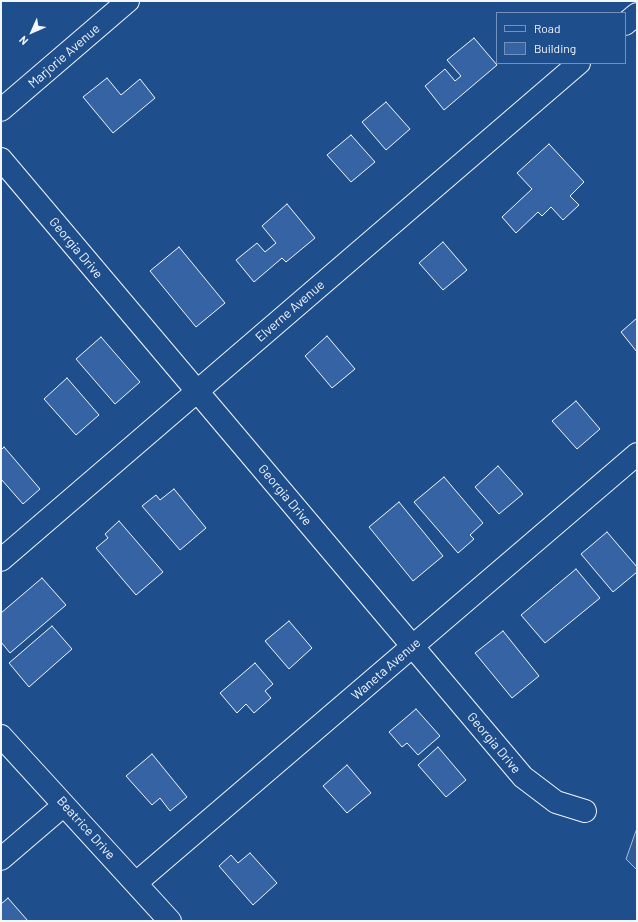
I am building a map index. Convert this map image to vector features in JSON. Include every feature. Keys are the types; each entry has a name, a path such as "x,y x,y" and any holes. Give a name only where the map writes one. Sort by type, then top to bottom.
{"street":[{"name":"Marjorie Avenue","path":"1,110 128,1"},
{"path":"626,23 637,14"},
{"name":"Elverne Avenue","path":"1,560 578,64"},
{"name":"Georgia Drive","path":"1,159 523,777 556,802 585,811"},
{"name":"Waneta Avenue","path":"136,883 637,454"},
{"name":"Beatrice Drive","path":"1,736 170,921"},
{"path":"1,859 64,804"}],"shaded area":[{"path":"637,828 637,870 626,859"}],"building":[{"path":"474,38 497,65 444,110 425,86 445,69 455,81 461,76 447,60"},
{"path":"107,78 121,95 140,79 155,98 113,133 83,97"},
{"path":"386,102 410,129 386,150 362,122"},
{"path":"351,135 375,162 351,182 327,155"},
{"path":"549,144 584,182 570,196 579,205 563,220 551,207 542,216 538,212 516,233 502,217 532,189 517,173"},
{"path":"287,204 315,238 286,262 282,258 254,282 236,260 257,243 265,252 276,243 262,226"},
{"path":"443,242 467,270 443,290 419,263"},
{"path":"179,247 225,303 196,327 150,271"},
{"path":"637,318 637,352 621,332"},
{"path":"327,336 355,369 332,388 305,356"},
{"path":"101,337 140,382 115,404 76,359"},
{"path":"67,378 99,415 76,435 44,399"},
{"path":"576,401 600,429 577,449 552,421"},
{"path":"4,447 40,489 23,504 1,479 1,450"},
{"path":"498,466 523,494 499,514 475,487"},
{"path":"444,477 483,523 470,535 474,539 458,553 414,502"},
{"path":"174,489 206,528 180,550 142,506 156,495 160,500"},
{"path":"399,502 443,556 413,581 369,527"},
{"path":"119,521 163,572 136,595 96,548 108,538 105,534"},
{"path":"607,532 637,567 637,572 613,592 581,554"},
{"path":"576,569 600,598 545,643 521,615"},
{"path":"42,578 66,605 10,653 1,642 1,613"},
{"path":"289,621 312,648 289,669 265,641"},
{"path":"52,626 72,649 29,687 9,663"},
{"path":"503,631 539,676 512,698 475,653"},
{"path":"255,663 273,684 265,691 271,698 254,713 246,704 237,713 220,693"},
{"path":"416,709 440,736 418,755 407,743 402,747 389,732"},
{"path":"438,747 466,780 446,797 418,765"},
{"path":"152,754 187,797 170,811 160,798 152,805 126,776"},
{"path":"347,765 371,793 347,813 323,786"},
{"path":"250,853 277,883 253,905 219,866 231,855 238,863"},
{"path":"8,898 28,921 1,921 1,904"}]}
